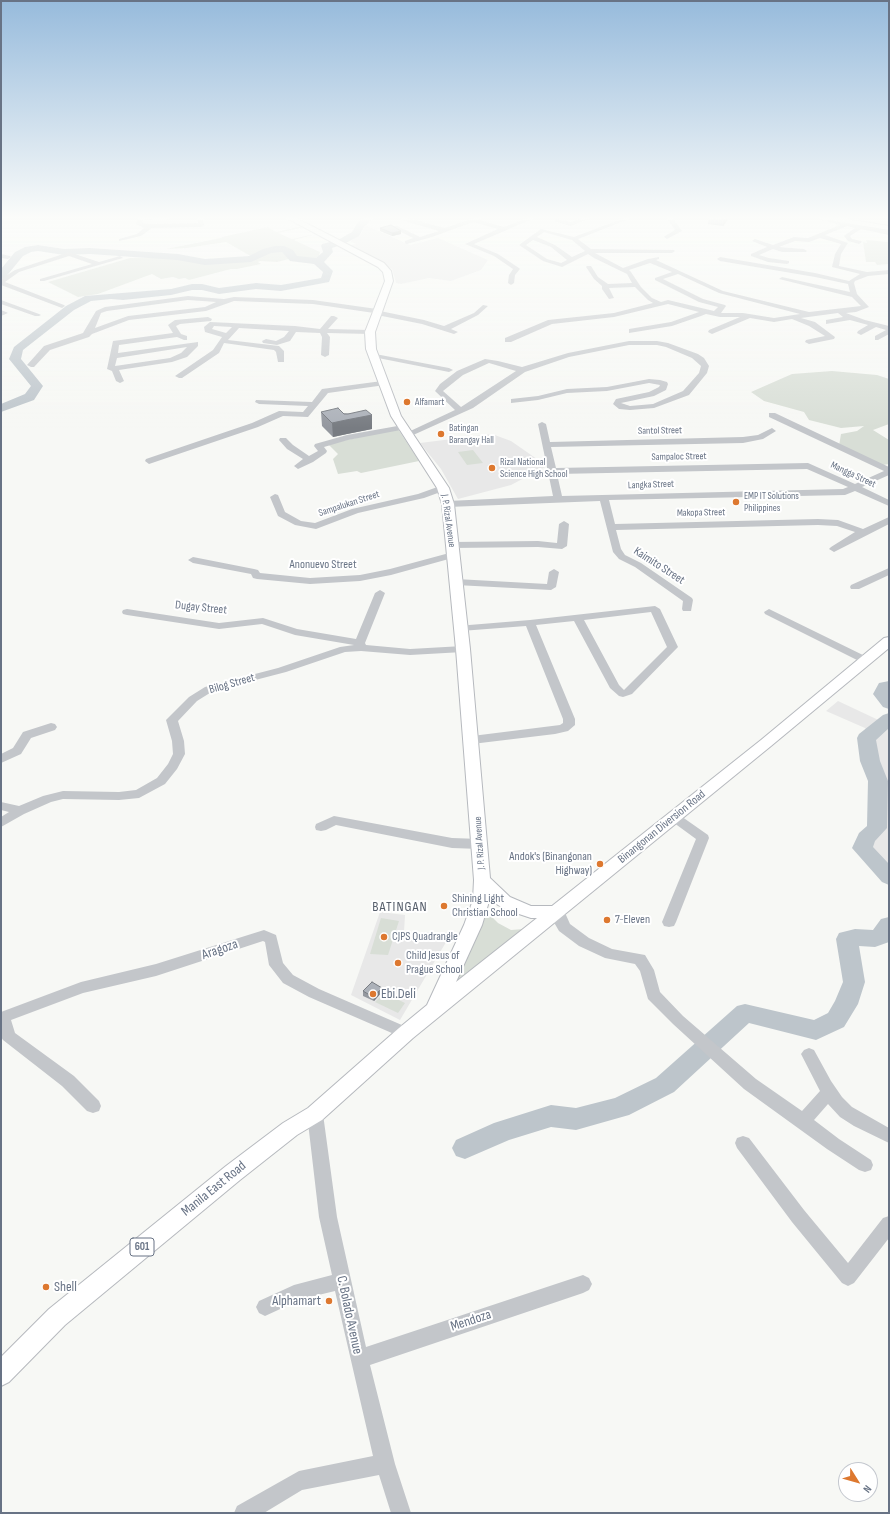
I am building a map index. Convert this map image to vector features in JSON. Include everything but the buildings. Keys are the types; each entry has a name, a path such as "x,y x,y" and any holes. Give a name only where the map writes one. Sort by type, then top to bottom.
{"main road":[{"name":"J. P. Rizal Avenue","path":"387,288 370,332 370,343 382,383 396,416 443,488 448,504 472,740 480,844 482,900 473,925 434,1012"},
{"name":"Binangonan Diversion Road","path":"434,1012 555,912 766,743 889,641"},
{"name":"J. P. Rizal Avenue","path":"482,880 504,901 513,906 531,912 555,912"},
{"name":"Manila East Road","path":"1,1374 63,1312 233,1173 290,1129 315,1114 406,1033 434,1012"}],"street":[{"path":"13,288 62,306"},
{"path":"605,288 610,298"},
{"path":"639,288 650,300 660,304"},
{"path":"675,288 701,301 723,306 716,314"},
{"path":"711,288 720,292 809,314"},
{"path":"508,340 551,322 614,315 668,302 716,314 749,316 774,320 809,314 856,310 866,306 854,296 819,288"},
{"path":"851,288 854,296"},
{"path":"89,332 95,316 101,310 105,309 188,298 225,301"},
{"path":"31,365 47,348 86,335 89,332 128,318 206,309 234,299 313,302 377,312 424,322 454,332"},
{"path":"1,302 37,315"},
{"path":"444,329 473,316 485,306"},
{"path":"206,309 211,321 208,330 225,339 276,348 280,351 280,360"},
{"path":"632,331 672,324 699,315 705,311"},
{"path":"840,311 858,323 874,325 889,330"},
{"path":"712,332 749,316"},
{"path":"792,317 812,324 831,337 809,342"},
{"path":"829,322 850,317"},
{"path":"322,331 334,318"},
{"path":"195,344 178,334 172,326 178,322 211,321 238,325 322,331 370,332"},
{"path":"179,376 216,352 225,339 238,325"},
{"path":"861,333 874,325"},
{"path":"257,340 277,343 287,339 295,328"},
{"path":"878,338 889,330"},
{"path":"322,331 326,337 325,355"},
{"path":"178,334 116,343 111,369 162,363 184,355 195,344"},
{"path":"298,466 324,452 318,446 347,438 406,431 470,406 522,370 568,355 629,343 647,342 668,345 695,356 701,360 705,366 703,373 686,393 654,406 630,408 622,407 617,404 624,398 651,394 663,388 664,384 660,382 649,381 607,389 567,391 538,398 514,401"},
{"path":"113,356 195,344"},
{"path":"373,355 449,370"},
{"path":"460,410 439,391 460,373 488,361 498,362 522,370"},
{"path":"115,369 120,381"},
{"path":"148,462 255,425 282,413 305,414 325,391 382,383"},
{"path":"259,402 314,404"},
{"path":"772,415 889,471"},
{"path":"542,424 558,499"},
{"name":"Santol Street","path":"547,445 743,440 760,437 772,431"},
{"path":"283,440 290,447 310,460"},
{"name":"Sampaloc Street","path":"551,471 808,466"},
{"name":"Mangga Street","path":"808,466 853,488 889,503"},
{"name":"Langka Street","path":"448,504 558,499 845,492 889,471"},
{"name":"Sampalukan Street","path":"275,497 281,514 298,523 316,526 355,511 421,496 443,488"},
{"name":"Kaimito Street","path":"604,498 616,550 622,557 638,565 688,600 687,609"},
{"path":"834,549 863,532 889,520"},
{"name":"Makopa Street","path":"611,526 824,522 845,525 863,532"},
{"path":"453,550 538,544 562,546 564,524"},
{"name":"Anonuevo Street","path":"193,560 254,572 257,576 310,580 335,580 360,578 391,572 453,550"},
{"path":"855,587 889,570"},
{"path":"456,582 551,587 554,572"},
{"path":"361,645 380,592"},
{"path":"461,628 530,623 655,609 673,646 628,692 623,694 614,686 578,618"},
{"name":"Dugay Street","path":"127,612 219,626 262,621 295,632 361,645"},
{"path":"769,612 865,660"},
{"path":"472,740 555,730 569,725 569,719 530,623"},
{"name":"Bilog Street","path":"1,823 20,811 47,799 64,795 120,796 139,794 162,781 173,766 179,754 178,741 172,720 193,699 209,689 282,670 344,649 361,645 410,652 463,649"},
{"path":"1,759 17,751 27,736 51,727"},
{"path":"1,806 20,811"},
{"path":"669,922 703,838 674,816"},
{"path":"322,827 334,820 452,843 480,844"},
{"path":"555,912 561,919 564,927 584,942 610,954 640,959 647,970 653,995 662,1005 750,1084 803,1121 832,1144 866,1165"},
{"name":"Aragoza","path":"2,1017 82,988 156,970 264,935 271,939 276,965 288,980 314,993 406,1033"},
{"path":"2,1017 8,1036 68,1081 93,1106"},
{"path":"809,1054 836,1102 846,1112 889,1136"},
{"path":"803,1121 829,1092"},
{"name":"C. Bolado Avenue","path":"315,1114 328,1217 384,1464 401,1513"},
{"path":"743,1143 798,1216 848,1277 889,1224"},
{"path":"265,1307 300,1291 342,1281"},
{"name":"Mendoza","path":"359,1359 583,1284"},
{"path":"244,1513 299,1481 384,1464"}],"shaded area":[{"path":"59,288 115,288 98,294 78,297"},
{"path":"832,371 877,375 889,379 889,424 873,430 889,440 889,464 883,465 839,446 841,434 857,431 864,426 841,428 809,420 804,412 764,401 751,392 792,374"},
{"path":"398,429 419,461 361,473 357,471 338,474 333,459 338,454 328,444"},
{"name":"Rizal National Science High School","path":"492,434 511,441 547,466 511,485 458,499 441,469 420,443"},
{"path":"473,450 483,463 467,465 458,452"},
{"path":"838,701 889,725 889,871 871,850 868,843 882,826 882,784 871,738 865,728 826,711"},
{"path":"481,902 498,923 511,930 524,929 442,996"},
{"name":"Child Jesus of Prague School","path":"380,912 405,915 404,932 452,932 400,1020 351,995"},
{"name":"CJPS Quadrangle","path":"381,918 399,921 388,955 370,954"},
{"path":"384,993 405,1003 398,1013 375,1002"}],"waterway":[{"path":"1,408 30,397 37,386 15,359 18,349 70,308 89,298 111,296 123,297 171,292 189,288"},
{"path":"205,288 219,291 237,288"},
{"path":"277,288 283,288"},
{"path":"889,686 885,687 882,694 889,703"},
{"path":"889,719 866,738 870,761 878,781 877,828 866,838 862,848 889,877"},
{"path":"465,1148 503,1131 551,1116 576,1119 620,1107 665,1085 745,1013 816,1030 836,1020 846,1004 854,982 847,939 855,937 875,939 882,936 889,925"}],"place":[{"name":"Alfamart","path":"407,402"},
{"name":"Batingan Barangay Hall","path":"441,434"},
{"name":"Rizal National Science High School","path":"492,468"},
{"name":"EMP IT Solutions Philippines","path":"736,502"},
{"name":"Andok's (Binangonan Highway)","path":"600,864"},
{"name":"Shining Light Christian School","path":"444,906"},
{"name":"7-Eleven","path":"607,920"},
{"name":"CJPS Quadrangle","path":"384,937"},
{"name":"Child Jesus of Prague School","path":"398,963"},
{"name":"Ebi.Deli","path":"373,994"},
{"name":"Shell","path":"46,1287"},
{"name":"Alphamart","path":"329,1301"}],"district":[{"name":"BATINGAN","path":"400,907"}]}
